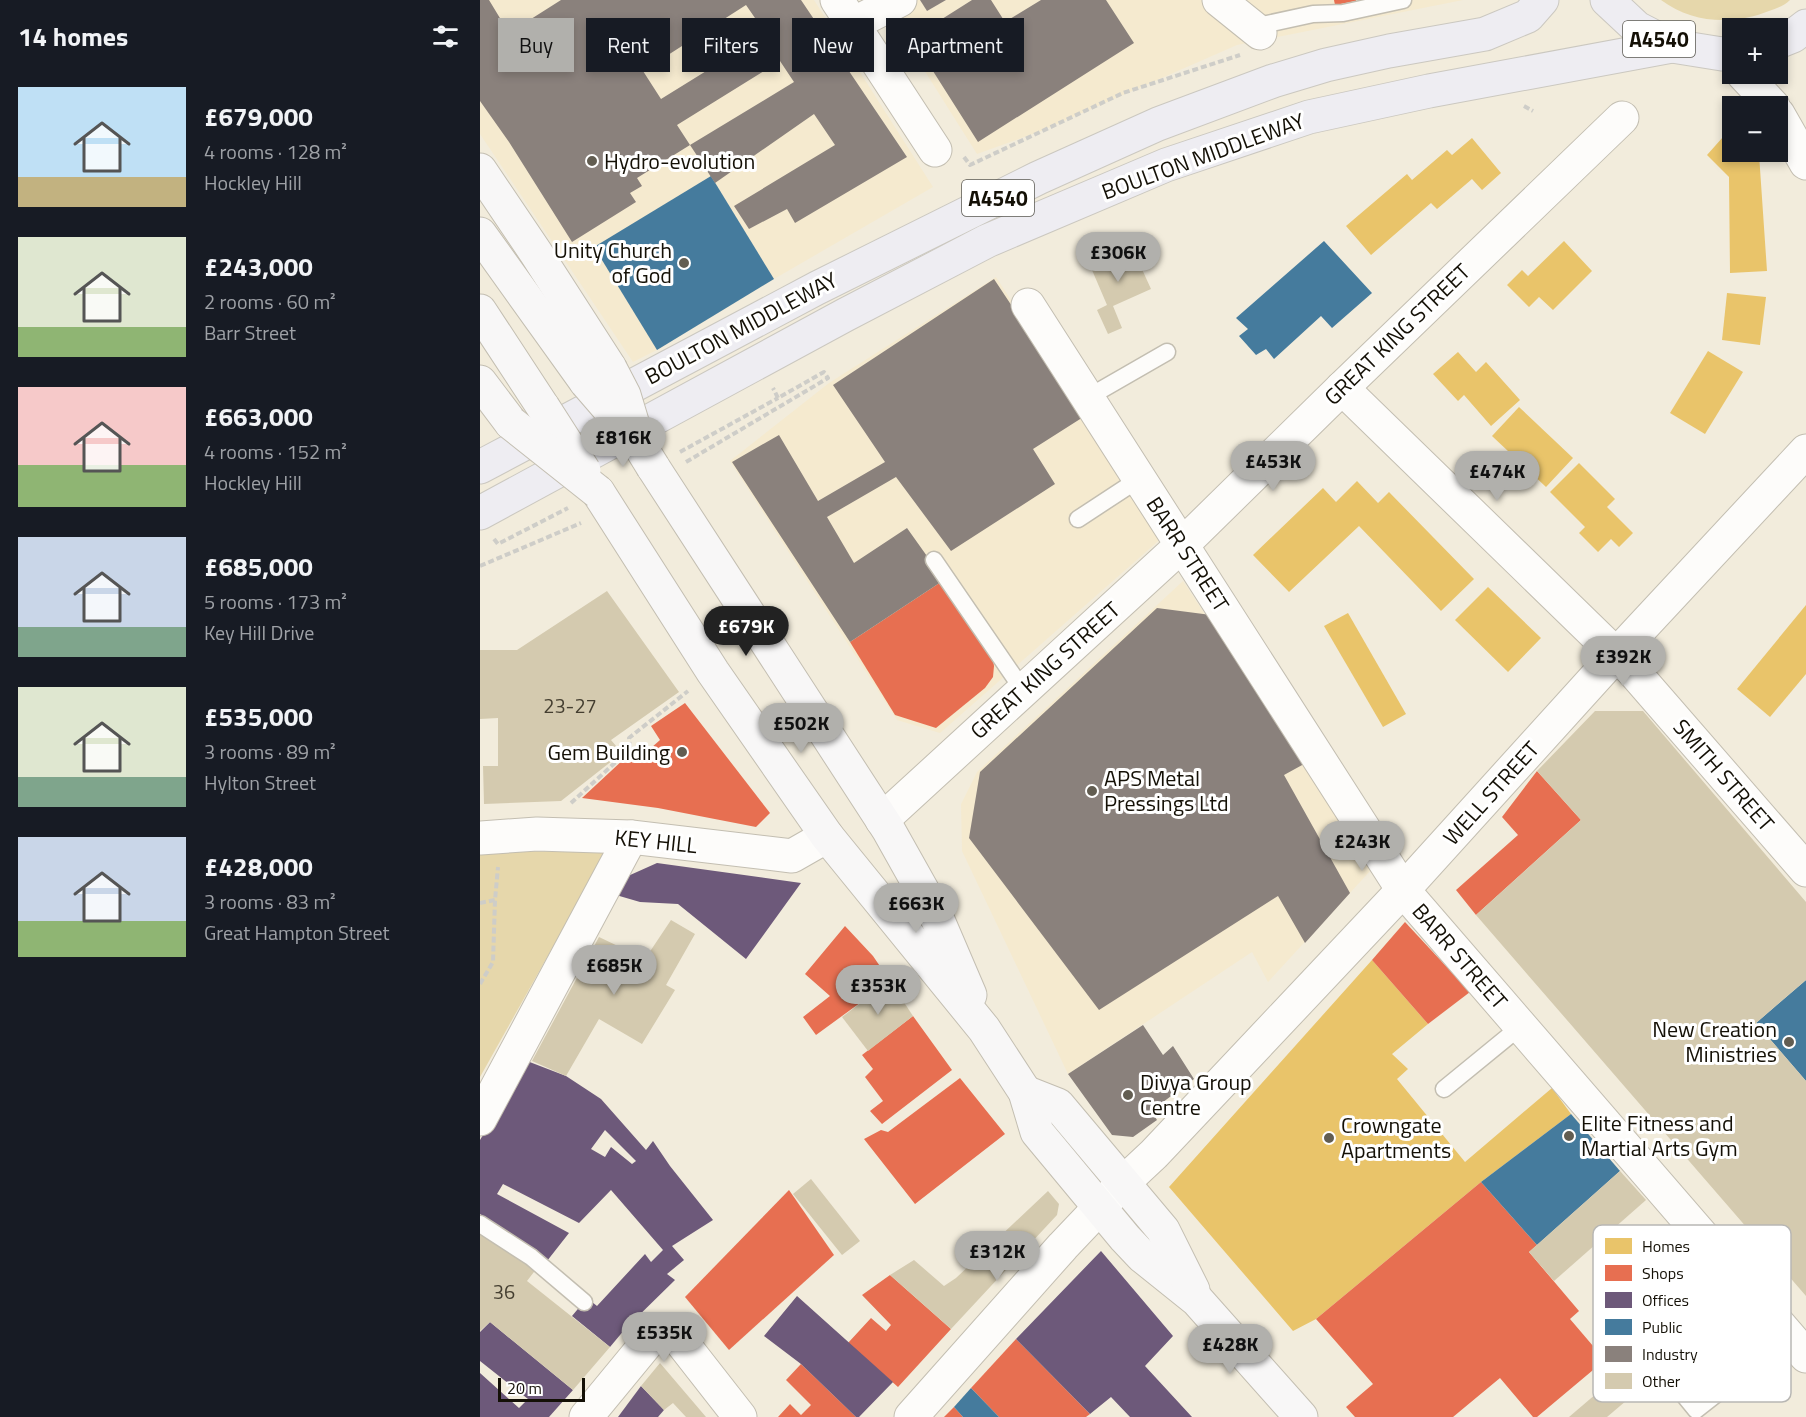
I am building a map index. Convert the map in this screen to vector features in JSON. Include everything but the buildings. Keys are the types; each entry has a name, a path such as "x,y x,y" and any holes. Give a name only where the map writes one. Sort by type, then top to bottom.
{"highway":[{"name":"BOULTON MIDDLEWAY","path":"480,467 817,288 1038,178 1158,124 1273,81 1326,65 1485,34 1528,16 1542,0"},
{"name":"A4540","path":"1607,0 1637,28 1672,46 1722,58"},
{"path":"1788,38 1806,26"},
{"name":"BOULTON MIDDLEWAY","path":"484,523 845,315 987,241 1166,165 1309,117 1429,91 1672,46"}],"main road":[{"path":"480,170 650,462 882,819 934,910 984,1029"},
{"path":"480,234 598,375"},
{"path":"480,311 713,672 827,836 984,1029 1025,1092 1037,1132 1098,1209 1142,1256 1197,1300 1301,1417"},
{"path":"480,382 511,423 604,502"},
{"path":"1025,1092 1058,1105 1163,1230 1197,1300"}],"street":[{"path":"900,0 845,12 935,150"},
{"path":"1219,0 1252,38"},
{"path":"1753,84 1764,96"},
{"name":"GREAT KING STREET","path":"882,819 1182,545 1622,118"},
{"path":"1788,132 1806,163"},
{"name":"BARR STREET","path":"1028,305 1403,890 1693,1225"},
{"name":"SMITH STREET","path":"1342,388 1633,670 1806,870"},
{"name":"WELL STREET","path":"910,1417 1098,1209 1154,1154 1403,890 1616,655 1806,451"},
{"name":"KEY HILL","path":"489,837 537,834 631,837 792,856 827,836"},
{"path":"480,1119 631,837"},
{"path":"586,1417 656,1332 672,1330 740,1417"}],"lane":[{"path":"1252,38 1312,7 1402,0"},
{"path":"1087,398 1167,352"},
{"path":"1078,519 1139,479"},
{"path":"934,560 1023,690"},
{"path":"1444,1089 1521,1026"},
{"path":"480,1224 531,1257 584,1302"},
{"path":"1689,1402 1696,1410 1709,1402"}],"path":[{"path":"935,150 963,155 970,165 1124,93 1252,38"},
{"path":"1523,105 1533,111"},
{"path":"824,372 828,378 650,462 778,398 824,372"},
{"path":"769,380 778,398"},
{"path":"484,523 498,544 604,502"},
{"path":"480,566 604,502"},
{"path":"571,803 630,749 629,738 713,672"},
{"path":"480,984 493,962 495,900 500,851 489,837"},
{"path":"480,903 495,900"}],"shaded area":[{"path":"480,0 814,0 825,18 792,18 792,72 860,72 933,187 633,362 480,134"},
{"path":"880,0 1463,0 1237,45 1041,131 977,154 925,72 1024,72 1024,18 891,18"},
{"path":"1661,0 1790,0 1780,7 1756,16 1722,18 1722,20 1700,18 1673,8"},
{"path":"996,277 1164,536 940,733 897,720 730,461 829,383"},
{"name":"APS Metal Pressings Ltd","path":"1183,581 1372,869 1268,982 1252,952 1068,1074 962,851 961,804 977,772"},
{"path":"480,852 606,852 480,1077"}],"place":[{"name":"Hydro-evolution","path":"592,161"},
{"name":"Unity Church of God","path":"684,263"},
{"name":"Gem Building","path":"682,752"},
{"name":"APS Metal Pressings Ltd","path":"1092,791"},
{"name":"New Creation Ministries","path":"1789,1042"},
{"name":"Divya Group Centre","path":"1128,1095"},
{"name":"Elite Fitness and Martial Arts Gym","path":"1569,1136"},
{"name":"Crowngate Apartments","path":"1329,1138"}]}
